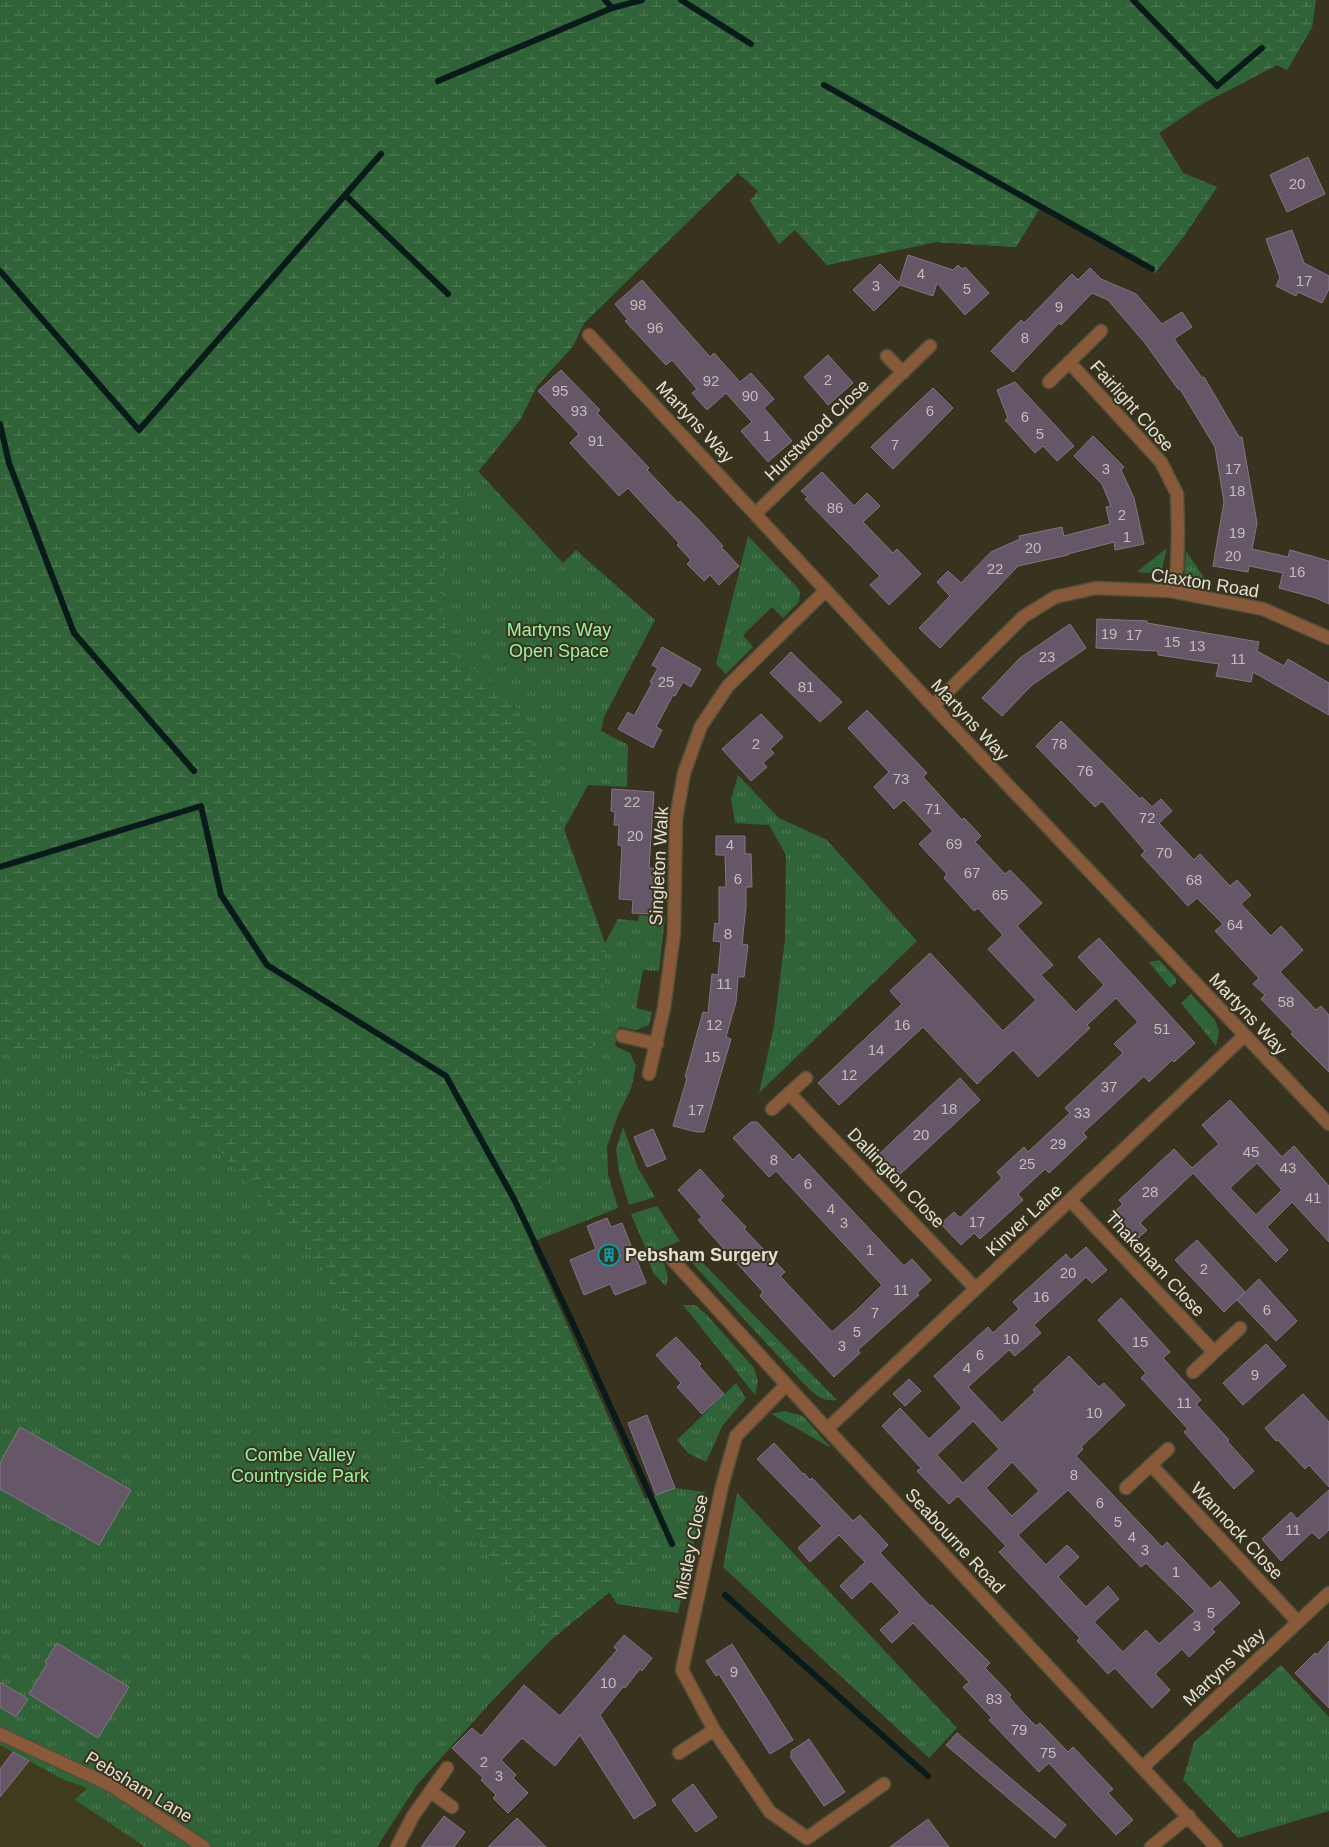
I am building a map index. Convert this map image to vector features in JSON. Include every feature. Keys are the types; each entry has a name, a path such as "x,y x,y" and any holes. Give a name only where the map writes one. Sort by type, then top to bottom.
{"street":[{"name":"Fairlight Close","path":"1049,382 1101,330"},
{"name":"Martyns Way","path":"589,335 756,513 825,591 1329,1124"},
{"name":"Hurstwood Close","path":"756,513 930,346"},
{"path":"887,356 902,373"},
{"name":"Fairlight Close","path":"1069,362 1161,462 1177,494 1177,568 1170,591"},
{"name":"Claxton Road","path":"933,706 1023,617 1055,597 1096,588 1170,591 1263,610 1329,638"},
{"name":"Singleton Walk","path":"649,1074 664,1008 674,932 676,819 684,773 701,726 728,686 825,591"},
{"name":"Kinver Lane","path":"827,1429 1245,1035"},
{"path":"622,1036 657,1044"},
{"path":"772,1109 806,1078"},
{"name":"Dallington Close","path":"789,1092 976,1288"},
{"name":"Thakeham Close","path":"1070,1200 1214,1352"},
{"name":"Seabourne Road","path":"670,1257 786,1385 1143,1766 1216,1847"},
{"path":"1193,1372 1240,1328"},
{"name":"Mistley Close","path":"786,1385 736,1436 722,1486 682,1670 714,1730 770,1812 807,1838 884,1784"},
{"path":"1126,1488 1168,1448"},
{"name":"Wannock Close","path":"1151,1465 1298,1622"},
{"name":"Martyns Way","path":"1143,1766 1329,1593"},
{"path":"679,1752 714,1730"},
{"name":"Pebsham Lane","path":"0,1734 110,1785 204,1847"},
{"path":"397,1847 413,1816 447,1768"},
{"path":"430,1792 452,1807"},
{"path":"1150,1847 1189,1816"}],"shaded area":[{"path":"0,1745 60,1778 88,1788 75,1800 145,1847 0,1847"}],"green space":[{"name":"Combe Valley Countryside Park","path":"0,0 1316,0 1312,27 1287,70 1277,65 1202,104 1159,133 1183,173 1217,187 1184,236 1155,273 1039,209 1016,247 936,242 827,265 795,230 779,244 750,201 758,191 738,173 584,323 573,346 537,386 520,420 478,471 563,563 576,550 655,620 604,717 601,731 628,745 627,787 588,785 564,829 605,943 618,919 638,921 639,915 665,917 659,971 643,970 636,1008 652,1012 649,1025 636,1030 619,1027 615,1046 630,1053 636,1066 631,1089 618,1115 607,1147 608,1174 618,1208 530,1243 645,1499 675,1488 705,1492 678,1613 617,1604 609,1592 551,1640 491,1702 417,1785 377,1847 145,1847 75,1800 87,1788 60,1778 0,1745"},
{"name":"Combe Valley Countryside Park","path":"0,0 1316,0 1312,27 1287,70 1277,65 1202,104 1159,133 1183,173 1217,187 1184,236 1155,273 1039,209 1016,247 936,242 827,265 795,230 779,244 750,201 758,191 738,173 584,323 573,346 537,386 520,420 478,472 445,545 442,605 446,634 459,662 488,676 515,704 530,739 605,944 603,1020 565,1114 555,1170 519,1217 645,1499 670,1549 639,1568 551,1640 398,1438 323,1269 188,1115 95,1054 0,1051"},
{"path":"748,536 797,587 800,592 799,602 783,618 772,607 743,635 753,647 726,674 716,664"},
{"path":"1167,548 1161,574 1138,572 1138,571"},
{"path":"1186,551 1207,582 1184,578"},
{"path":"738,775 779,818 827,840 917,941 759,1093 774,1026 785,940 786,855 769,825 735,823 731,799"},
{"path":"1159,960 1176,978 1176,983 1170,988 1149,962"},
{"path":"1191,994 1215,1020 1219,1031 1216,1046 1181,1003"},
{"path":"623,1127 638,1168 655,1197 629,1205 619,1172 616,1149"},
{"path":"657,1206 680,1241 648,1254 631,1214"},
{"path":"689,1249 837,1400 822,1398 804,1384 682,1252"},
{"path":"662,1256 668,1277 666,1286 654,1274 649,1262"},
{"path":"683,1305 695,1305 706,1314 754,1368 758,1382 755,1395"},
{"path":"736,1383 746,1398 723,1425 706,1462 688,1453 677,1440"},
{"path":"785,1411 803,1416 831,1448 771,1414"},
{"path":"737,1493 957,1728 929,1758 723,1567"},
{"path":"1281,1665 1329,1717 1329,1811 1238,1838 1183,1780 1194,1742"}],"building":[{"path":"1308,157 1325,194 1287,212 1270,175"},
{"path":"1292,230 1304,263 1329,276 1329,289 1322,303 1298,292 1296,296 1276,286 1280,278 1266,239"},
{"path":"908,255 953,270 958,265 962,269 965,267 989,293 965,315 937,283 933,296 900,285 874,311 853,290 880,264 899,283"},
{"path":"1090,268 1101,279 1136,294 1162,324 1182,312 1192,327 1174,339 1202,378 1204,377 1239,437 1242,437 1257,523 1252,549 1288,557 1290,550 1329,561 1329,604 1316,598 1279,588 1283,573 1249,566 1248,572 1213,566 1224,502 1215,447 1180,389 1178,389 1145,343 1108,300 1092,293 1061,325 1059,323 1013,372 991,351 1021,320 1024,323 1072,274 1078,280"},
{"path":"642,280 710,357 714,353 740,382 751,373 774,399 764,408 792,441 768,462 741,431 752,422 726,393 707,410 692,393 697,389 672,360 666,365 625,321 628,320 615,304"},
{"path":"828,355 853,383 828,405 804,377"},
{"path":"561,370 600,410 597,413 649,468 647,470 678,503 680,501 699,520 739,566 719,585 710,575 704,581 687,564 691,560 677,545 679,543 628,488 619,496 570,443 579,434 538,391"},
{"path":"1015,382 1074,446 1057,461 1043,446 1035,453 1005,420 1008,418 997,390"},
{"path":"933,388 953,408 893,469 871,447"},
{"path":"1093,436 1124,467 1121,470 1134,498 1144,544 1115,550 1114,542 1018,566 940,648 919,628 950,596 937,582 948,571 961,583 991,552 1020,539 1019,536 1062,527 1064,536 1110,524 1106,507 1111,506 1102,484 1074,456"},
{"path":"822,472 854,506 867,493 880,506 863,522 893,553 897,549 921,574 889,605 870,585 880,576 805,499 808,497 801,491"},
{"path":"1097,619 1147,621 1147,623 1259,642 1257,651 1284,666 1288,659 1329,683 1329,715 1253,672 1251,682 1216,676 1219,664 1158,655 1158,651 1096,648"},
{"path":"1070,624 1086,648 1032,685 1002,716 982,698 1020,658"},
{"path":"662,647 701,669 691,687 683,682 675,696 673,695 656,727 662,730 653,748 618,729 628,712 634,716 652,683 650,682 658,668 652,665"},
{"path":"791,652 842,702 820,722 770,673"},
{"path":"867,710 927,773 923,777 962,820 964,818 981,836 975,842 1005,874 1010,870 1042,903 1017,926 1053,965 1041,975 1076,1012 1104,985 1078,957 1099,938 1195,1043 1174,1062 1172,1060 1149,1082 1144,1076 1083,1133 1087,1137 1049,1173 1045,1169 1018,1194 1023,1200 980,1239 974,1233 961,1245 941,1224 954,1212 960,1218 1002,1178 997,1172 1024,1147 1028,1152 1070,1113 1065,1108 1123,1053 1114,1044 1138,1022 1116,998 1087,1025 1090,1028 1038,1077 1013,1050 977,1084 923,1027 839,1105 818,1083 902,1004 890,991 930,953 1003,1031 1036,1000 988,949 1003,935 978,908 974,911 944,878 947,874 919,844 933,831 904,800 894,809 874,787 889,772 848,728"},
{"path":"761,714 783,737 770,749 774,753 763,763 767,767 751,781 722,749"},
{"path":"1061,721 1140,799 1142,797 1152,807 1161,799 1172,811 1159,823 1194,860 1200,854 1230,886 1237,880 1251,895 1241,904 1271,936 1281,926 1303,950 1280,972 1316,1010 1321,1006 1329,1015 1329,1072 1291,1034 1293,1032 1261,999 1265,995 1253,984 1259,978 1215,931 1223,924 1197,898 1188,906 1141,855 1145,851 1102,801 1095,807 1036,746"},
{"path":"612,789 654,792 649,868 658,869 655,914 632,913 633,900 619,899 622,846 618,845 619,825 614,825 615,812 611,811"},
{"path":"716,836 745,836 745,854 751,854 752,887 746,887 742,944 748,945 744,977 738,977 736,1002 726,1037 731,1039 704,1132 697,1132 673,1126 703,1012 708,1013 712,974 718,975 721,942 713,941 715,923 719,924 719,887 726,887 725,855 716,855"},
{"path":"960,1078 980,1100 896,1178 876,1157"},
{"path":"1230,1100 1282,1157 1294,1146 1329,1186 1329,1242 1292,1202 1267,1227 1288,1250 1276,1262 1193,1173 1140,1223 1147,1230 1134,1242 1110,1216 1123,1204 1119,1200 1174,1149 1192,1168 1219,1144 1202,1125","holes":["1257,1163 1282,1190 1256,1215 1230,1188"]},
{"path":"751,1122 757,1122 793,1160 799,1154 904,1266 912,1259 931,1280 917,1293 919,1295 858,1350 860,1353 834,1377 760,1296 763,1292 698,1220 702,1217 678,1190 700,1169 724,1196 720,1200 746,1227 744,1229 785,1272 780,1276 832,1332 858,1309 882,1285 776,1171 769,1177 733,1138"},
{"path":"653,1129 666,1159 647,1167 634,1137"},
{"name":"Pebsham Surgery","path":"607,1218 611,1227 622,1223 646,1283 615,1295 610,1284 584,1295 570,1260 596,1249 587,1226"},
{"path":"1197,1240 1245,1292 1224,1312 1175,1260"},
{"path":"1086,1247 1107,1270 1092,1283 1086,1277 1034,1325 1041,1333 1015,1356 1009,1350 968,1387 1002,1423 1069,1356 1099,1387 1104,1383 1125,1405 1081,1447 1083,1449 1076,1456 1162,1547 1167,1542 1211,1589 1220,1581 1240,1603 1212,1629 1215,1632 1189,1657 1182,1649 1155,1674 1170,1690 1152,1708 1115,1668 1108,1674 1077,1641 1080,1638 999,1552 1006,1546 958,1496 949,1504 917,1471 921,1468 882,1426 900,1408 929,1439 962,1408 934,1376 988,1327 993,1333 1019,1309 1013,1302 1066,1254 1071,1260","holes":["973,1421 999,1449 963,1483 937,1455","1012,1462 1039,1491 1012,1516 986,1488","1068,1490 1141,1567 1146,1563 1195,1611 1159,1644 1146,1630 1123,1652 1094,1622 1119,1599 1108,1586 1086,1607 1058,1577 1079,1557 1067,1545 1046,1565 1018,1535"]},
{"path":"1259,1279 1297,1321 1276,1341 1237,1300"},
{"path":"1121,1298 1170,1352 1163,1358 1201,1400 1196,1404 1254,1471 1234,1489 1184,1432 1188,1429 1141,1378 1146,1373 1098,1320"},
{"path":"676,1337 701,1364 699,1366 724,1394 702,1414 677,1387 681,1383 656,1355"},
{"path":"1266,1344 1286,1366 1243,1405 1223,1383"},
{"path":"909,1379 921,1391 905,1406 893,1394"},
{"path":"1303,1394 1329,1422 1329,1487 1309,1465 1305,1469 1265,1428"},
{"path":"647,1415 675,1488 656,1495 628,1423"},
{"path":"20,1427 131,1490 99,1545 0,1489 0,1463"},
{"path":"774,1443 803,1474 810,1480 812,1478 853,1521 860,1515 888,1545 880,1553 930,1606 932,1605 990,1663 985,1668 1011,1695 1009,1697 1023,1713 1036,1726 1040,1723 1068,1752 1073,1747 1113,1789 1108,1793 1133,1820 1116,1835 1049,1763 1039,1772 989,1720 992,1718 963,1687 969,1682 913,1623 892,1643 880,1630 900,1612 871,1581 852,1599 840,1586 865,1562 839,1535 810,1562 798,1548 822,1526 757,1459"},
{"path":"1329,1490 1329,1530 1319,1539 1312,1532 1281,1561 1262,1539 1291,1512 1297,1519"},
{"path":"624,1635 652,1658 642,1671 640,1669 625,1688 623,1687 600,1715 656,1805 634,1819 580,1735 555,1766 522,1738 501,1760 516,1775 513,1778 528,1793 508,1813 493,1798 496,1795 481,1780 483,1778 452,1748 472,1728 481,1736 524,1685 560,1716 617,1650 614,1647"},
{"path":"1329,1641 1329,1708 1295,1673 1315,1653 1317,1655"},
{"path":"57,1643 129,1687 98,1738 29,1694"},
{"path":"732,1644 793,1740 770,1754 719,1674 716,1676 706,1661"},
{"path":"0,1682 28,1699 16,1717 0,1707"},
{"path":"957,1733 1066,1825 1055,1838 946,1745"},
{"path":"809,1739 845,1792 824,1806 791,1758 791,1751"},
{"path":"13,1752 29,1761 0,1797 0,1769"},
{"path":"693,1784 717,1817 696,1832 672,1800"},
{"path":"444,1816 465,1832 454,1847 421,1847"},
{"path":"517,1818 546,1847 488,1847"},
{"path":"928,1819 949,1847 890,1847"}],"waterway":[{"path":"605,0 612,8"},
{"path":"438,81 612,8 642,0"},
{"path":"681,0 751,44"},
{"path":"1133,0 1217,86 1262,48"},
{"path":"824,85 1152,269"},
{"path":"0,271 139,430 381,154"},
{"path":"345,195 448,294"},
{"path":"0,424 9,463 74,633 194,771"},
{"path":"0,867 201,806 221,895 267,965 446,1076 515,1201 575,1328 672,1544"},
{"path":"725,1595 928,1776"}],"place":[{"name":"Pebsham Surgery","path":"609,1255"}],"park label":[{"name":"Martyns Way Open Space","path":"559,640"}]}
